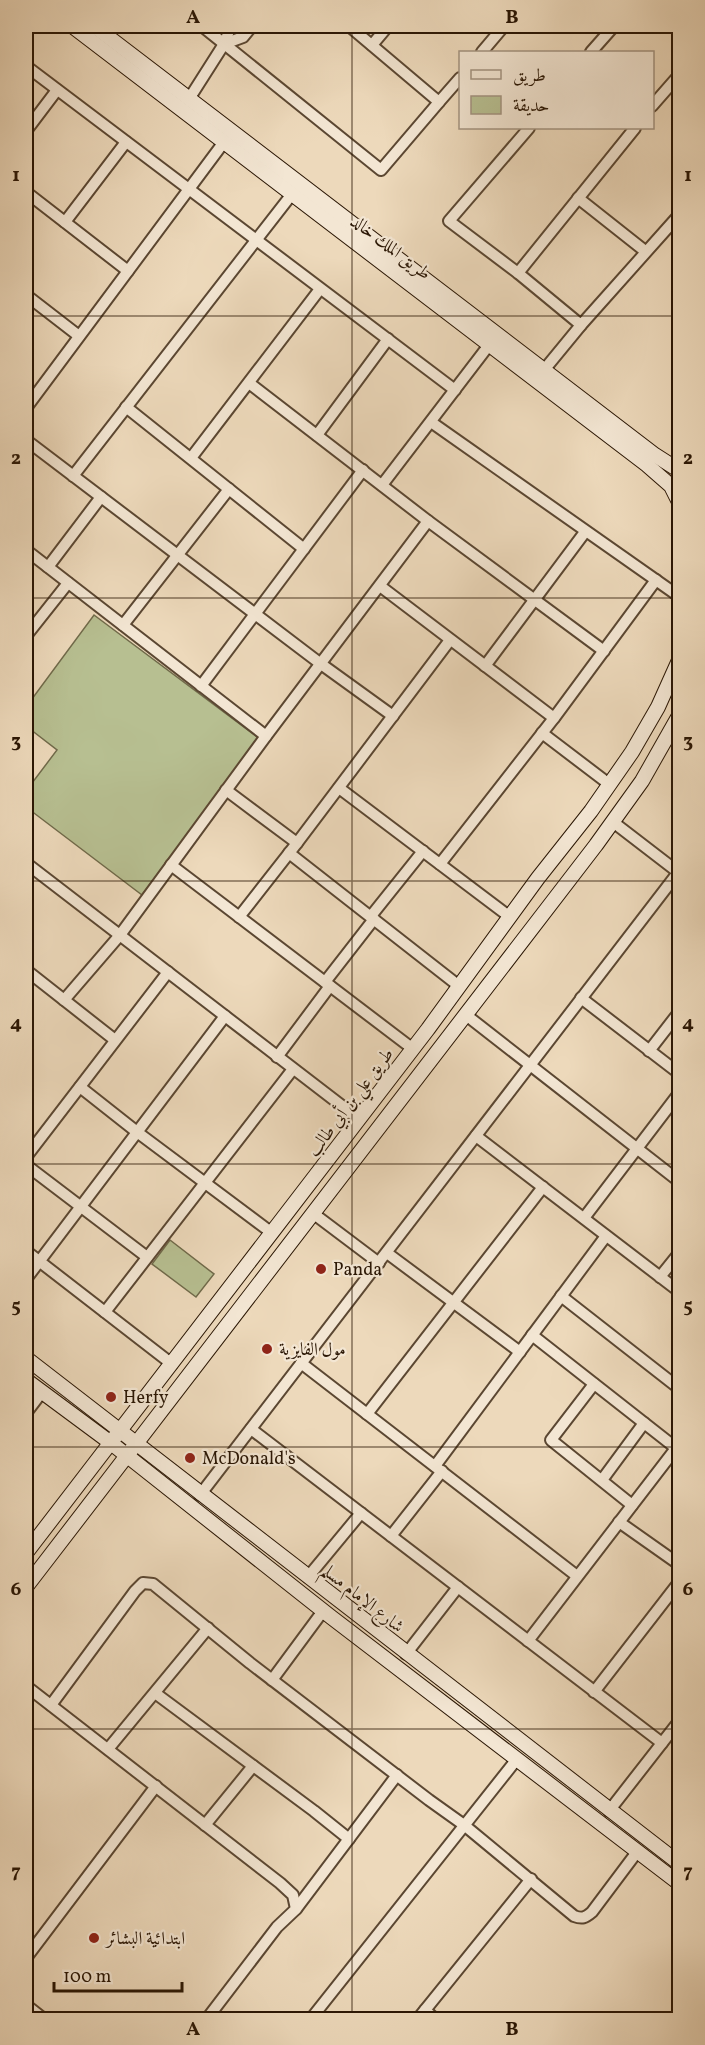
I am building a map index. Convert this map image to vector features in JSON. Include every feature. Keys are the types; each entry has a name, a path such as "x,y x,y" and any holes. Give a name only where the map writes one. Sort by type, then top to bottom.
{"main road":[{"name":"طريق الملك خالد","path":"72,26 675,485 680,504"},
{"name":"طريق الملك خالد","path":"94,26 655,455 680,471"},
{"name":"طريق علي بن أبي طالب","path":"26,1553 413,1049 609,784 632,752 658,707 680,658"},
{"path":"26,1587 613,822 642,781 680,714"},
{"path":"654,760 680,728"},
{"name":"شارع الإمام مسلم","path":"26,1358 131,1450 323,1611 680,1884"},
{"name":"شارع الإمام مسلم","path":"26,1380 116,1437"},
{"name":"شارع الإمام مسلم","path":"131,1450 200,1494 609,1811 679,1862"}],"street":[{"path":"202,26 381,170 459,79"},
{"path":"189,99 224,44 231,26"},
{"path":"224,44 243,37 252,26"},
{"path":"349,26 439,102"},
{"path":"372,45 388,26"},
{"path":"483,51 504,26"},
{"path":"592,51 614,26"},
{"path":"26,66 455,390"},
{"path":"654,104 680,74"},
{"path":"26,131 57,90"},
{"path":"528,129 449,221 518,273 581,325"},
{"path":"518,273 634,129"},
{"path":"65,222 126,142"},
{"path":"26,408 224,142"},
{"path":"26,192 128,271"},
{"path":"73,476 292,195"},
{"path":"578,198 645,251"},
{"path":"544,370 645,251 680,214"},
{"path":"191,458 320,288"},
{"path":"26,295 79,336"},
{"path":"317,435 388,339"},
{"path":"382,485 489,345"},
{"path":"249,383 428,521 604,651"},
{"path":"126,408 304,549"},
{"path":"431,422 680,597"},
{"path":"26,440 393,716"},
{"path":"201,686 363,470"},
{"path":"123,626 229,489"},
{"path":"48,567 101,497"},
{"path":"64,1000 120,935 428,521"},
{"path":"485,666 585,532"},
{"path":"26,550 266,736"},
{"path":"440,864 542,734 656,580"},
{"path":"26,636 68,583"},
{"path":"380,586 554,718"},
{"path":"239,917 450,640"},
{"path":"542,734 609,784"},
{"path":"339,788 510,917"},
{"path":"226,790 297,843"},
{"path":"200,1494 581,998 677,878 613,822"},
{"path":"277,1057 373,917 423,851"},
{"path":"289,853 459,986"},
{"path":"26,863 359,1119"},
{"path":"171,864 413,1049"},
{"path":"26,970 115,1040"},
{"path":"26,1157 168,972"},
{"path":"581,998 680,1074"},
{"path":"649,1051 680,1011"},
{"path":"466,1015 680,1182"},
{"path":"26,1279 225,1016"},
{"path":"105,1312 293,1069"},
{"path":"80,1087 272,1233"},
{"path":"584,1218 680,1092"},
{"path":"476,1136 680,1292"},
{"path":"26,1165 147,1257"},
{"path":"367,1414 543,1187"},
{"path":"314,1214 379,1263"},
{"path":"391,1536 532,1335 606,1236"},
{"path":"26,1251 172,1364"},
{"path":"660,1277 680,1252"},
{"path":"387,1253 520,1352"},
{"path":"561,1296 680,1389"},
{"path":"528,1641 678,1445 644,1423 532,1335"},
{"path":"301,1363 577,1576"},
{"path":"594,1384 551,1440 632,1504"},
{"path":"26,1413 42,1392"},
{"path":"602,1480 644,1423"},
{"path":"251,1429 662,1743"},
{"path":"308,1578 361,1513"},
{"path":"619,1522 680,1566"},
{"path":"594,1692 680,1581"},
{"path":"51,1706 135,1591 143,1583 153,1584 273,1680 464,1824 574,1916 586,1917 637,1852"},
{"path":"406,1654 458,1587"},
{"path":"273,1680 323,1611"},
{"path":"108,1749 208,1628"},
{"path":"26,1686 290,1891 296,1909"},
{"path":"155,1693 314,1810 349,1839"},
{"path":"609,1811 680,1720"},
{"path":"310,2019 517,1759"},
{"path":"205,1825 253,1766"},
{"path":"206,2019 277,1927 296,1909 397,1775"},
{"path":"26,1959 156,1786"},
{"path":"417,2019 531,1879"},
{"path":"26,2005 45,2019"},
{"path":"424,2010 436,2019"}],"green space":[{"path":"94,615 260,739 142,895 26,807 26,791 57,750 26,726 26,707"},
{"path":"170,1240 214,1274 196,1297 152,1264"}],"place":[{"name":"Panda","path":"321,1269"},
{"name":"مول الفايزية","path":"267,1349"},
{"name":"Herfy","path":"111,1397"},
{"name":"McDonald's","path":"190,1458"},
{"name":"ابتدائية البشائر","path":"94,1938"}]}
